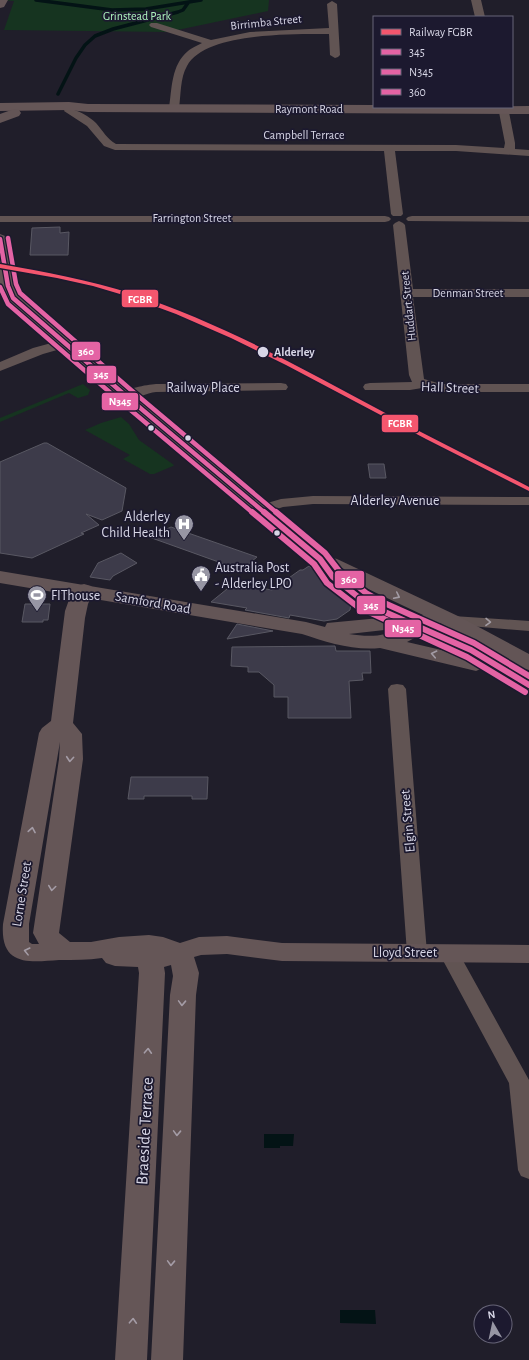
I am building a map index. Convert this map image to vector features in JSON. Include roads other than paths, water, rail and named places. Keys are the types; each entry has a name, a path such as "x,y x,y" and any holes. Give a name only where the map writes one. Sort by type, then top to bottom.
{"main road":[{"path":"0,4 2,0"},
{"path":"0,119 14,113"},
{"path":"0,239 5,274 11,295 126,396 320,558 422,625 529,685"},
{"path":"320,558 333,577 357,596 378,609 422,625 500,647 529,663"},
{"name":"Samford Road","path":"0,576 306,628 332,637 367,642 381,642 422,625"},
{"name":"Samford Road","path":"306,628 357,628 422,625"}],"street":[{"path":"476,0 480,16"},
{"path":"332,4 332,31 335,55"},
{"path":"154,25 210,44"},
{"name":"Birrimba Street","path":"174,108 182,65 191,54 210,44 232,38 277,31 332,31"},
{"name":"Raymont Road","path":"0,107 503,108 529,110"},
{"path":"90,124 91,108"},
{"name":"Raymont Road","path":"0,114 69,111 91,108"},
{"path":"503,108 510,143 509,150"},
{"name":"Campbell Terrace","path":"69,111 90,124 105,142 115,148 389,148 509,150 529,153"},
{"name":"Huddart Street","path":"389,148 416,376 422,384"},
{"name":"Farrington Street","path":"0,219 385,219 389,223 398,219"},
{"path":"398,219 409,223 412,219 529,219"},
{"name":"Denman Street","path":"407,293 529,293"},
{"path":"0,367 38,351 66,343"},
{"name":"Hall Street","path":"370,387 422,384 437,388 529,388"},
{"name":"Railway Place","path":"126,396 145,389 156,388 281,387"},
{"name":"Alderley Avenue","path":"262,509 281,503 309,500 527,501"},
{"path":"62,724 74,612 77,601 84,590"},
{"path":"422,625 500,622 526,626"},
{"path":"500,647 504,633 512,629 526,626"},
{"name":"Elgin Street","path":"397,690 418,953"},
{"name":"Lorne Street","path":"62,724 71,734 70,759 46,933 53,944 79,951 26,952 20,949 15,939 16,924 50,733 62,724"},
{"path":"79,951 112,956 142,955"},
{"name":"Lloyd Street","path":"142,955 180,960 246,957 282,952 529,954"},
{"path":"449,953 520,1083 529,1170"},
{"name":"Braeside Terrace","path":"131,1360 152,977 142,955"},
{"path":"167,1360 183,995 186,973 180,960"}],"waterway":[{"path":"36,0 112,10 146,9 201,0"},
{"path":"58,94 76,58 85,45 95,36 113,29 178,12 183,10 188,3"}],"rail line":[{"name":"FGBR","path":"0,266 57,276 113,290 178,313 233,337 288,364 428,438 529,489"}],"place":[{"name":"Alderley","path":"263,352"},
{"name":"Alderley Child Health","path":"184,541"},
{"name":"Australia Post - Alderley LPO","path":"201,592"},
{"name":"FIThouse","path":"37,612"}],"park label":[{"name":"Grinstead Park","path":"137,16"}]}
